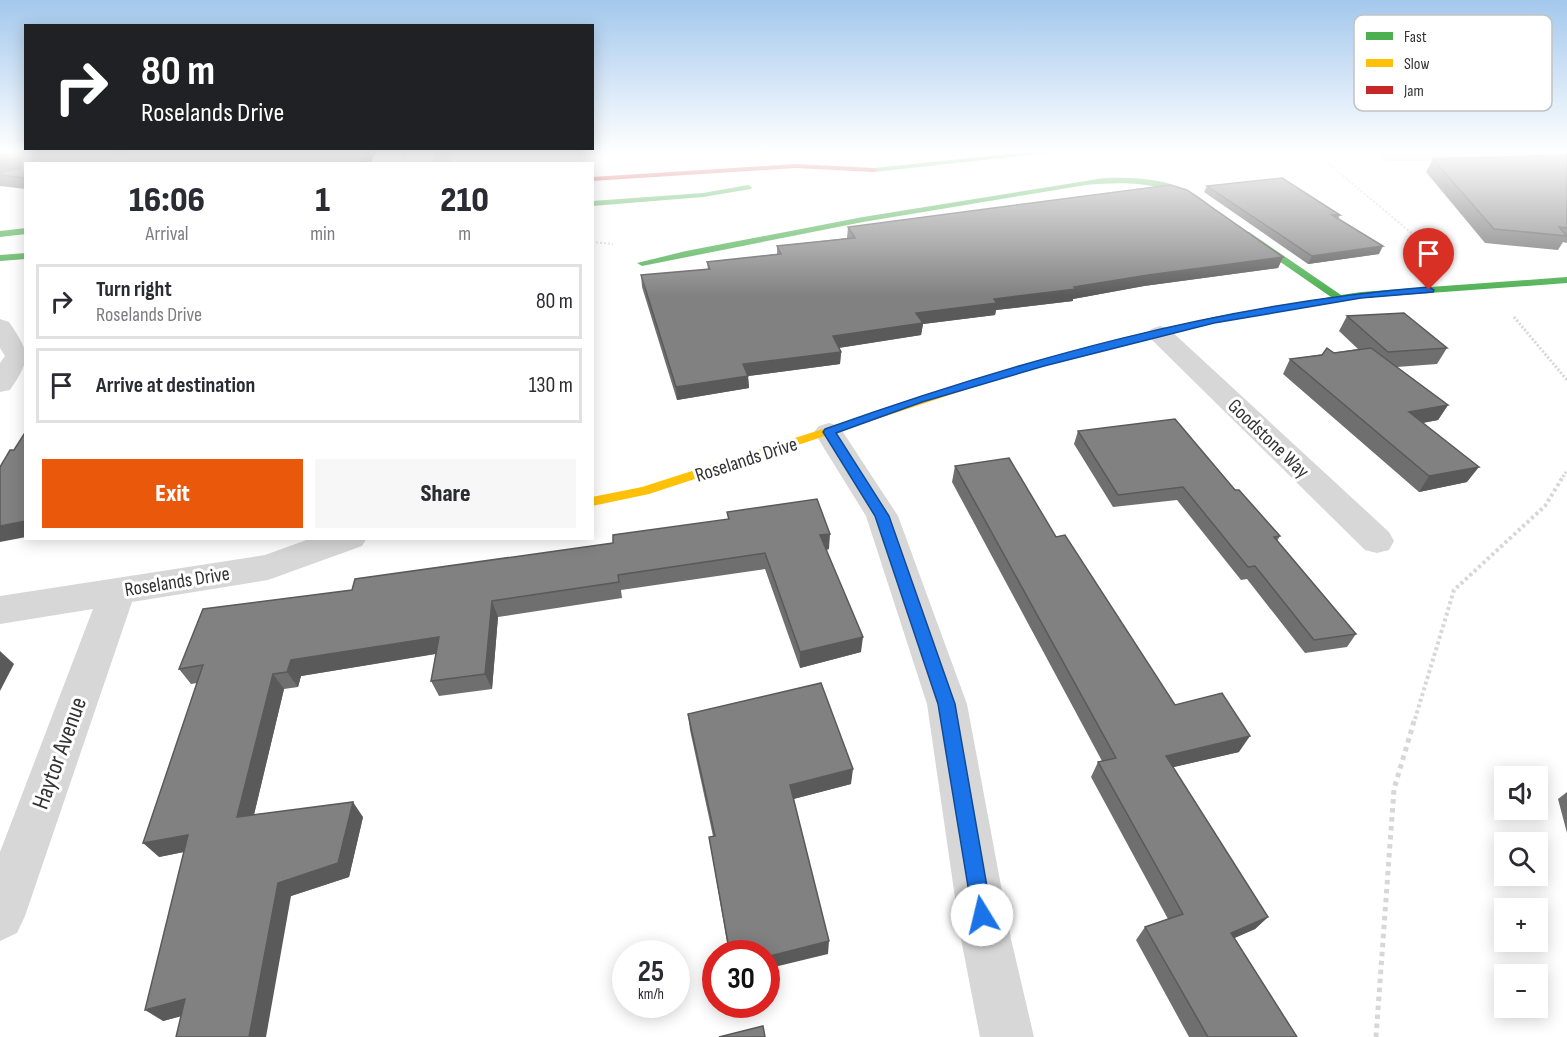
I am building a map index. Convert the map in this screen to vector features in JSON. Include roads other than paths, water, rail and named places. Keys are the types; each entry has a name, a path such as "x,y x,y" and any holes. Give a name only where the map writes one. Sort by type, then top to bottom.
{"street":[{"path":"594,204 661,198"},
{"path":"642,263 810,227 992,198"},
{"path":"1196,198 1219,214"},
{"path":"1237,227 1340,299"},
{"path":"0,234 24,231"},
{"path":"0,258 24,256"},
{"name":"Roselands Drive","path":"594,502 644,491 829,432 918,400 1017,370 1214,320 1361,295 1567,280"},
{"path":"0,327 18,356 0,384"},
{"name":"Goodstone Way","path":"1160,334 1377,541"},
{"path":"829,432 882,516 947,704 986,939 1007,1037"},
{"name":"Roselands Drive","path":"0,610 268,567 344,540"},
{"name":"Haytor Avenue","path":"0,916 118,590"}]}
